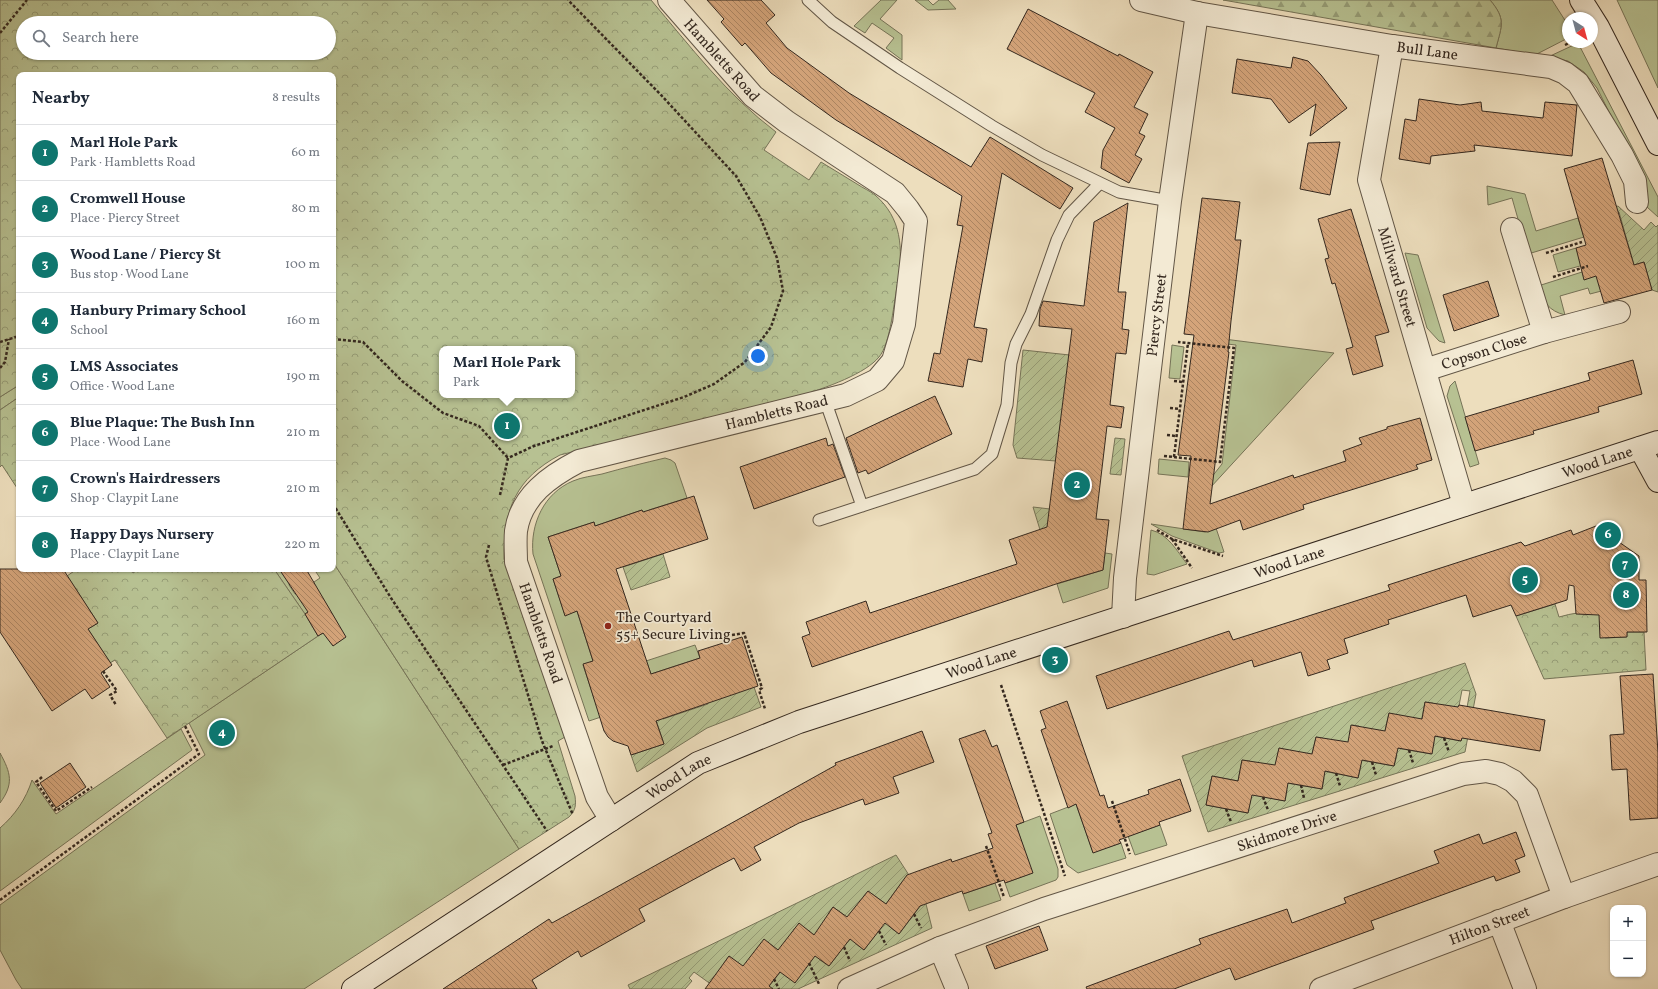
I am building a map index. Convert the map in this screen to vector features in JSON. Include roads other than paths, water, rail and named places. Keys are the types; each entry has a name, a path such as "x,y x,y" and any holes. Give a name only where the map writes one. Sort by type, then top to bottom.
{"street":[{"name":"Hambletts Road","path":"611,820 597,797 516,562 516,531 522,509 538,488 555,474 578,461 846,395 877,380 893,361 904,324 916,221 895,193 787,122 753,96 669,0"},
{"name":"Bull Lane","path":"1140,0 1197,13 1392,46 1551,67 1565,73 1578,83 1622,155 1635,181 1637,202"},
{"path":"1581,0 1598,27 1658,144"},
{"name":"Piercy Street","path":"1123,617 1125,578 1170,202 1197,13"},
{"name":"Millward Street","path":"1392,46 1369,180 1464,505"},
{"name":"Copson Close","path":"1512,229 1544,332"},
{"name":"Copson Close","path":"1425,370 1544,332 1619,312"},
{"path":"1649,445 1658,481"},
{"name":"Wood Lane","path":"353,989 698,763 786,727 1649,445"},
{"name":"Skidmore Drive","path":"849,989 940,948 1059,904 1463,774 1486,771 1500,774 1513,781 1527,795 1564,897"},
{"name":"Hilton Street","path":"1321,989 1499,921 1658,864"},
{"path":"1499,921 1525,989"},
{"path":"940,948 957,989"}],"lane":[{"path":"808,0 839,26 900,68 992,126 1042,155 1119,192 1170,202"},
{"path":"819,520 974,469 992,454 1007,405 1010,363 1016,344 1031,314 1057,240 1069,215 1100,183"},
{"path":"825,400 862,506"}],"place":[{"name":"Marl Hole Park","path":"507,426"},
{"name":"Cromwell House","path":"1077,485"},
{"name":"Blue Plaque: The Bush Inn","path":"1608,535"},
{"name":"Crown's Hairdressers","path":"1625,565"},
{"name":"LMS Associates","path":"1525,580"},
{"name":"Happy Days Nursery","path":"1626,595"},
{"name":"The Courtyard 55+ Secure Living","path":"608,626"},
{"name":"Wood Lane / Piercy St","path":"1055,660"},
{"name":"Hanbury Primary School","path":"222,733"}]}
